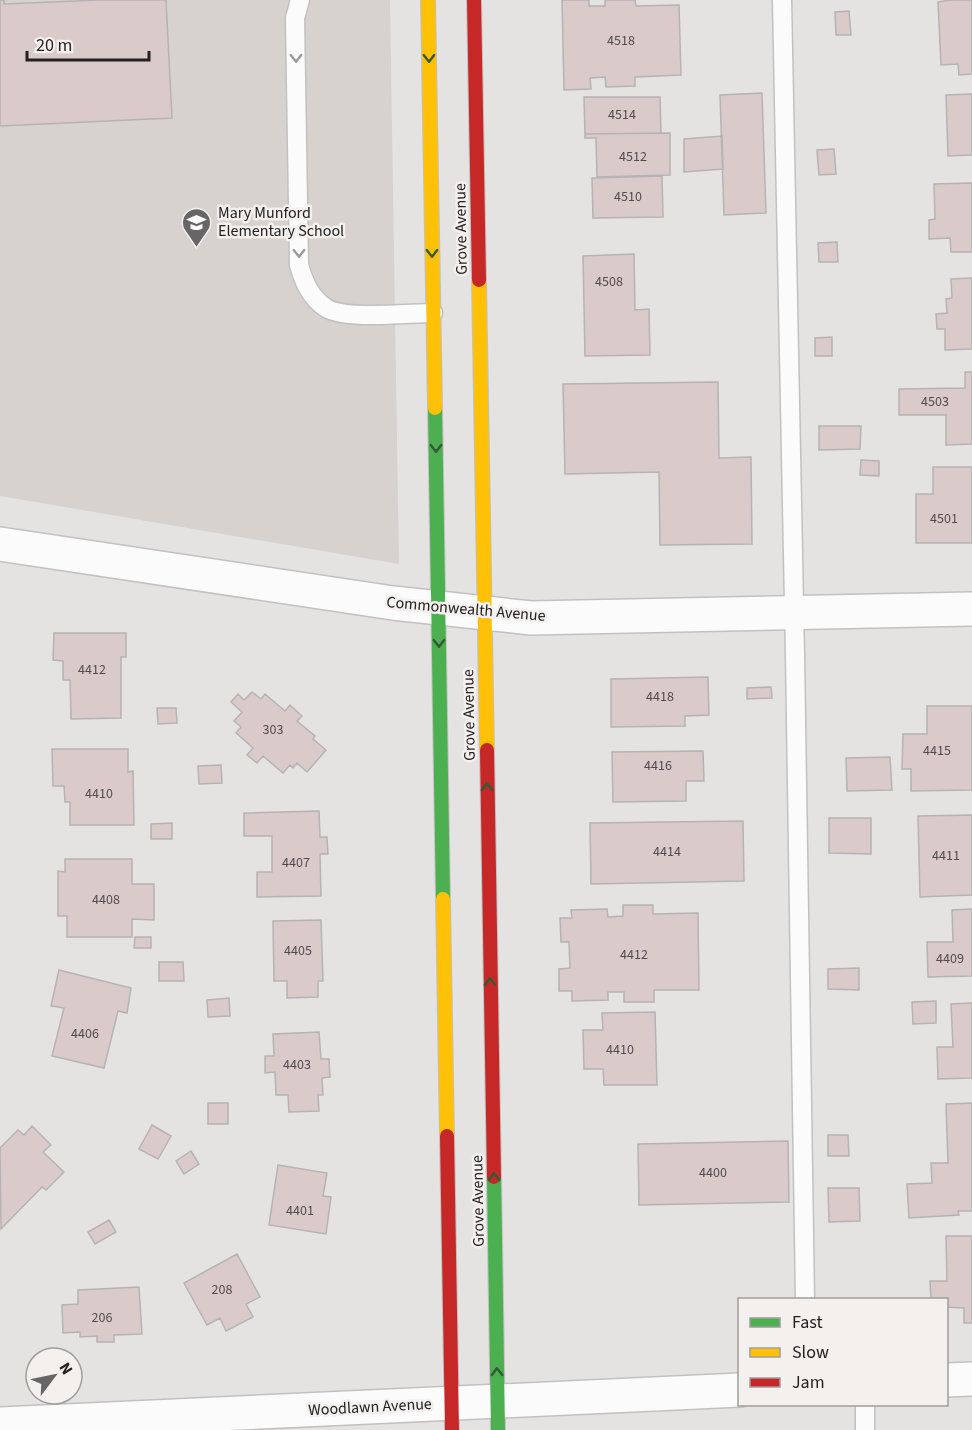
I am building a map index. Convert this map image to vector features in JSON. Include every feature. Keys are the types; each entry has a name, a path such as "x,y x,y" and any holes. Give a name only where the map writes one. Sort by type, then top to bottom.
{"street":[{"name":"Grove Avenue","path":"428,0 451,1417"},
{"name":"Grove Avenue","path":"474,0 498,1415"},
{"name":"Commonwealth Avenue","path":"0,544 381,602 531,618 972,609"},
{"path":"948,1380 972,1379"},
{"name":"Woodlawn Avenue","path":"0,1424 43,1426 498,1415 738,1389"}],"lane":[{"path":"300,0 295,18 299,266 304,282 313,297 328,309 351,314 433,313"},
{"path":"782,0 805,1298"},
{"path":"865,1406 865,1430"}],"shaded area":[{"name":"Mary Munford Elementary School","path":"0,0 390,0 399,564 0,496"}],"building":[{"path":"0,0 4,0 4,4 166,0 172,118 0,126"},
{"path":"562,0 589,0 589,6 605,6 605,0 635,0 636,6 679,5 681,75 635,77 635,86 606,87 605,77 590,78 591,89 564,90"},
{"path":"972,0 972,74 959,75 958,64 941,65 938,2"},
{"path":"849,11 851,35 836,35 835,12"},
{"path":"762,93 766,213 724,215 720,95"},
{"path":"972,94 972,155 948,156 946,95"},
{"path":"584,97 660,97 661,133 585,134"},
{"path":"670,133 670,175 597,177 596,138 585,138 585,134"},
{"path":"722,136 723,169 684,172 684,139"},
{"path":"834,149 836,174 819,175 817,150"},
{"path":"662,176 663,217 593,218 592,178"},
{"path":"972,183 972,252 951,252 950,238 929,239 929,220 935,219 934,184"},
{"path":"837,242 838,262 819,262 818,243"},
{"path":"634,254 635,310 649,309 650,355 585,356 583,256"},
{"path":"972,278 972,349 945,350 945,329 937,329 936,314 947,313 946,299 952,298 951,279"},
{"path":"832,337 832,356 815,356 815,338"},
{"path":"965,372 972,372 972,444 946,445 946,415 899,415 899,389 965,388"},
{"path":"718,382 719,458 751,457 752,544 660,545 659,472 565,474 563,384"},
{"path":"819,426 861,426 860,449 819,450"},
{"path":"861,460 879,461 879,476 860,475"},
{"path":"933,467 972,467 972,543 916,543 916,494 933,494"},
{"path":"54,633 126,633 126,657 121,657 121,718 71,719 70,680 63,680 63,661 53,660"},
{"path":"708,677 709,715 685,716 685,726 611,727 611,679"},
{"path":"771,687 772,698 747,699 747,688"},
{"path":"252,692 261,699 265,694 285,711 290,705 302,716 297,721 315,736 313,739 326,750 307,772 297,763 293,768 290,765 283,773 263,756 257,763 247,755 253,748 236,733 241,727 234,721 242,712 231,702 238,694 244,700"},
{"path":"927,706 972,706 972,790 911,791 911,769 902,769 903,734 927,734"},
{"path":"157,708 176,708 177,723 158,724"},
{"path":"52,749 128,749 128,772 133,771 134,825 70,825 70,802 65,802 64,786 53,786"},
{"path":"703,751 704,781 686,781 686,801 613,802 612,752"},
{"path":"890,757 892,790 847,791 846,758"},
{"path":"221,765 222,783 199,784 198,766"},
{"path":"319,811 320,837 327,837 328,854 320,854 321,896 257,897 257,872 272,872 272,836 244,836 244,813"},
{"path":"972,815 972,895 920,897 918,816"},
{"path":"829,818 871,818 871,854 829,853"},
{"path":"743,821 744,881 591,884 590,823"},
{"path":"172,823 172,839 151,839 151,824"},
{"path":"65,859 132,859 132,884 154,884 154,920 132,919 132,937 67,937 67,916 58,916 58,871 65,872"},
{"path":"623,905 653,905 653,914 698,913 699,990 654,990 654,1002 624,1002 624,992 608,992 608,1000 572,1001 572,991 559,991 559,969 570,968 569,942 561,942 560,918 572,918 571,910 607,909 608,917 623,916"},
{"path":"972,909 972,976 928,977 927,942 953,942 952,910"},
{"path":"321,920 323,981 318,981 318,997 287,998 287,981 274,981 273,921"},
{"path":"135,937 151,937 151,948 134,948"},
{"path":"159,962 183,962 184,981 159,981"},
{"path":"859,968 859,990 828,989 828,969"},
{"path":"59,970 131,988 127,1013 118,1011 104,1068 52,1056 64,1008 51,1006"},
{"path":"229,998 230,1016 208,1017 207,1000"},
{"path":"936,1001 936,1023 913,1024 912,1002"},
{"path":"972,1003 972,1078 938,1079 937,1047 953,1047 951,1004"},
{"path":"655,1012 657,1085 604,1085 603,1069 584,1069 583,1030 603,1030 602,1013"},
{"path":"319,1032 321,1059 329,1059 330,1077 322,1078 323,1095 318,1095 319,1111 289,1112 288,1095 276,1095 275,1072 265,1073 265,1056 274,1056 273,1034"},
{"path":"208,1103 228,1103 228,1124 208,1124"},
{"path":"972,1103 972,1211 958,1211 959,1215 909,1218 907,1184 932,1183 931,1163 948,1163 946,1104"},
{"path":"152,1125 171,1136 158,1159 139,1149"},
{"path":"32,1126 51,1145 43,1152 64,1172 46,1190 42,1187 1,1229 0,1148 18,1130 24,1135"},
{"path":"828,1135 848,1135 849,1156 828,1156"},
{"path":"788,1141 789,1202 639,1205 638,1144"},
{"path":"191,1151 199,1164 184,1174 176,1161"},
{"path":"278,1165 327,1173 323,1196 331,1197 326,1234 269,1225"},
{"path":"828,1188 859,1188 860,1221 829,1222"},
{"path":"109,1220 116,1232 95,1244 88,1232"},
{"path":"946,1236 972,1236 972,1323 964,1323 964,1308 948,1307 948,1298 931,1298 930,1281 947,1281"},
{"path":"237,1254 260,1297 246,1304 253,1317 226,1331 220,1318 207,1325 184,1283"},
{"path":"139,1287 142,1334 114,1335 114,1342 97,1342 97,1336 80,1337 80,1332 63,1333 62,1305 78,1304 78,1290"}],"traffic: fast":[{"path":"435,408 443,899"},
{"path":"494,1177 498,1430"}],"traffic: slow":[{"path":"428,0 435,408"},
{"path":"479,280 487,750"},
{"path":"443,899 447,1136"}],"traffic: jam":[{"path":"474,0 479,280"},
{"path":"487,750 494,1177"},
{"path":"447,1136 452,1430"}],"place":[{"name":"Mary Munford Elementary School","path":"197,248"}]}
